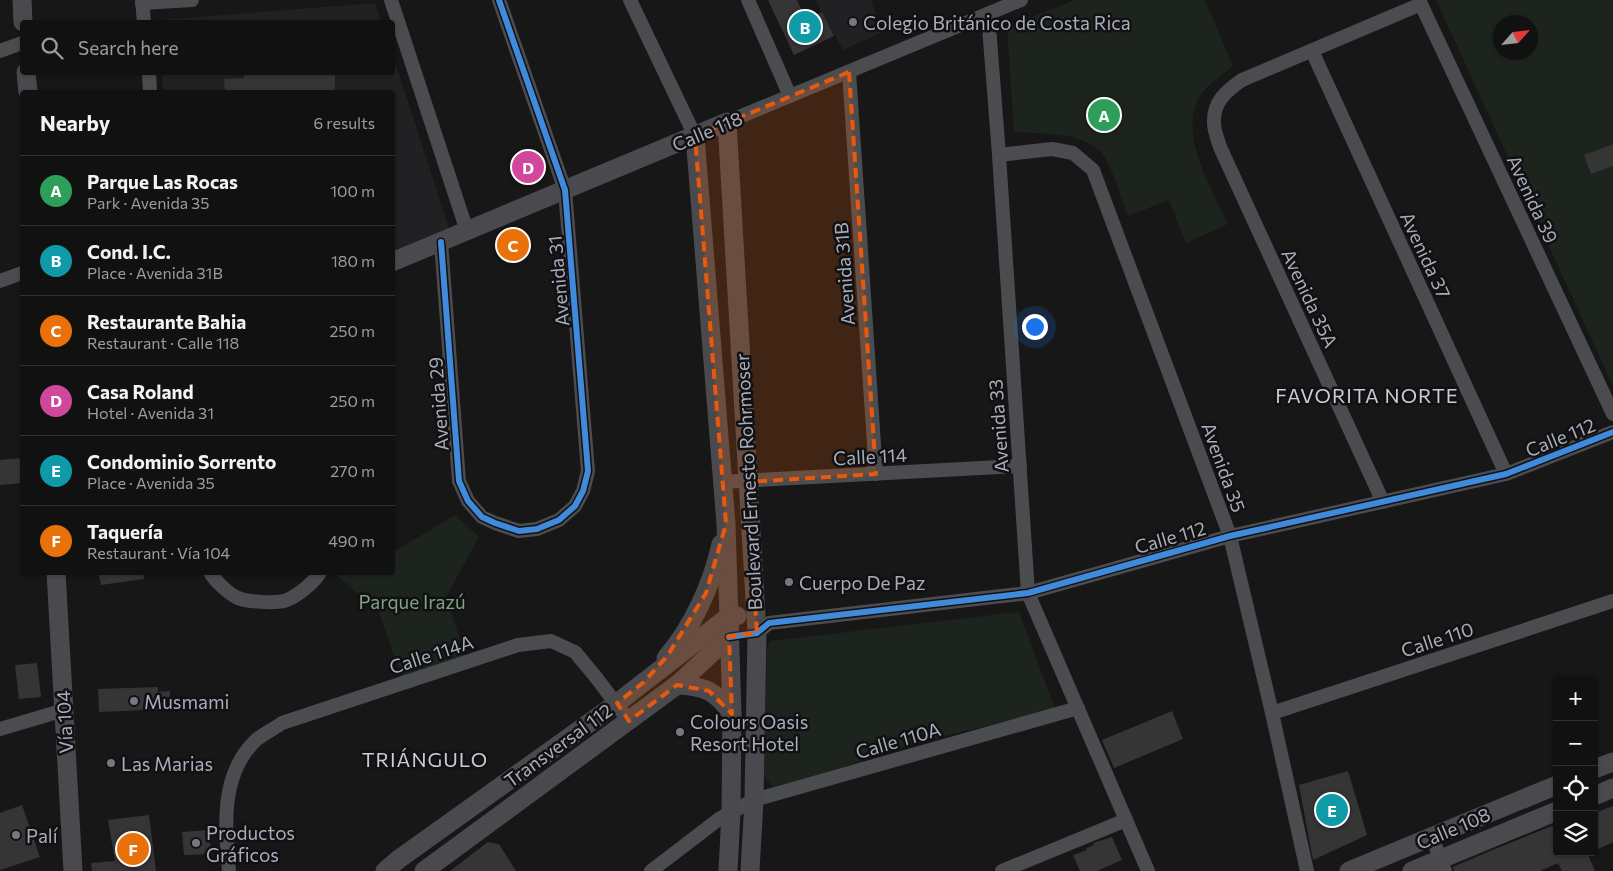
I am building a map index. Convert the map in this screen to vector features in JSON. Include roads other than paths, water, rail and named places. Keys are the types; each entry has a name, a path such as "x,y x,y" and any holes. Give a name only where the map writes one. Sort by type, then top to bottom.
{"street":[{"path":"22,0 24,20"},
{"path":"144,20 142,2 192,0"},
{"path":"391,0 467,231"},
{"name":"Avenida 31","path":"499,0 565,190 588,471 583,491 575,506 559,520 537,529 519,531"},
{"path":"630,0 695,136"},
{"path":"748,0 790,96"},
{"name":"Calle 118","path":"395,261 1021,0"},
{"path":"1312,51 1420,2"},
{"name":"Avenida 39","path":"1420,2 1613,414"},
{"name":"Avenida 33","path":"988,14 1028,593 1148,871"},
{"path":"0,51 20,44"},
{"name":"Avenida 35A","path":"1312,51 1242,80 1225,92 1216,106 1214,123 1220,147 1384,502"},
{"name":"Avenida 37","path":"1312,51 1506,474"},
{"name":"Avenida 31B","path":"849,72 876,474"},
{"path":"26,75 28,90"},
{"path":"148,75 150,90"},
{"name":"Boulevard Ernesto Rohrmoser","path":"727,122 747,482 761,623 750,871"},
{"name":"Boulevard Ernesto Rohrmoser","path":"695,136 726,524 732,714 731,813 728,871"},
{"name":"Avenida 35","path":"999,155 1052,149 1073,153 1093,170 1230,536 1307,871"},
{"name":"Avenida 29","path":"441,242 459,482 468,501 482,517 495,524 519,531"},
{"path":"0,281 20,274"},
{"name":"Calle 112","path":"728,617 761,623 1028,593 1230,536 1506,474 1613,432"},
{"name":"Calle 114","path":"722,482 1020,466"},
{"path":"644,682 668,655 689,625 702,601 718,559 726,524"},
{"name":"Vía 104","path":"56,575 73,871"},
{"path":"212,575 237,598 259,602 286,600 310,584 318,575"},
{"name":"Calle 110","path":"1272,713 1613,601"},
{"name":"Transversal 112","path":"373,871 392,865 617,703 728,617"},
{"name":"Calle 112","path":"730,637 761,623"},
{"name":"Transversal 112","path":"431,868 677,685 730,637"},
{"name":"Calle 114A","path":"229,871 227,802 234,772 256,740 282,723 518,645 552,641 575,652 629,720"},
{"path":"677,685 694,686 709,691 722,701 732,714"},
{"name":"Calle 110A","path":"651,871 719,819 754,800 1078,708"},
{"path":"0,729 64,710"},
{"path":"1598,768 1613,762"},
{"name":"Calle 108","path":"1349,871 1553,787"},
{"path":"1598,794 1613,788"},
{"name":"Calle 108","path":"1412,871 1443,865 1553,813"},
{"path":"1002,871 1126,820"},
{"path":"1432,837 1443,865"},
{"path":"61,871 71,843"}],"place":[{"name":"Colegio Británico de Costa Rica","path":"853,22"},
{"name":"Cond. I.C.","path":"805,27"},
{"name":"Parque Las Rocas","path":"1104,115"},
{"name":"Casa Roland","path":"528,167"},
{"name":"Restaurante Bahia","path":"513,245"},
{"name":"Cuerpo De Paz","path":"789,582"},
{"name":"Musmami","path":"134,701"},
{"name":"Colours Oasis Resort Hotel","path":"680,732"},
{"name":"Las Marias","path":"111,763"},
{"name":"Condominio Sorrento","path":"1332,810"},
{"name":"Palí","path":"16,835"},
{"name":"Productos Gráficos","path":"196,843"},
{"name":"Taquería","path":"133,849"}],"district":[{"name":"FAVORITA NORTE","path":"1367,395"},
{"name":"TRIÁNGULO","path":"425,759"}],"park label":[{"name":"Parque Irazú","path":"412,601"}]}
